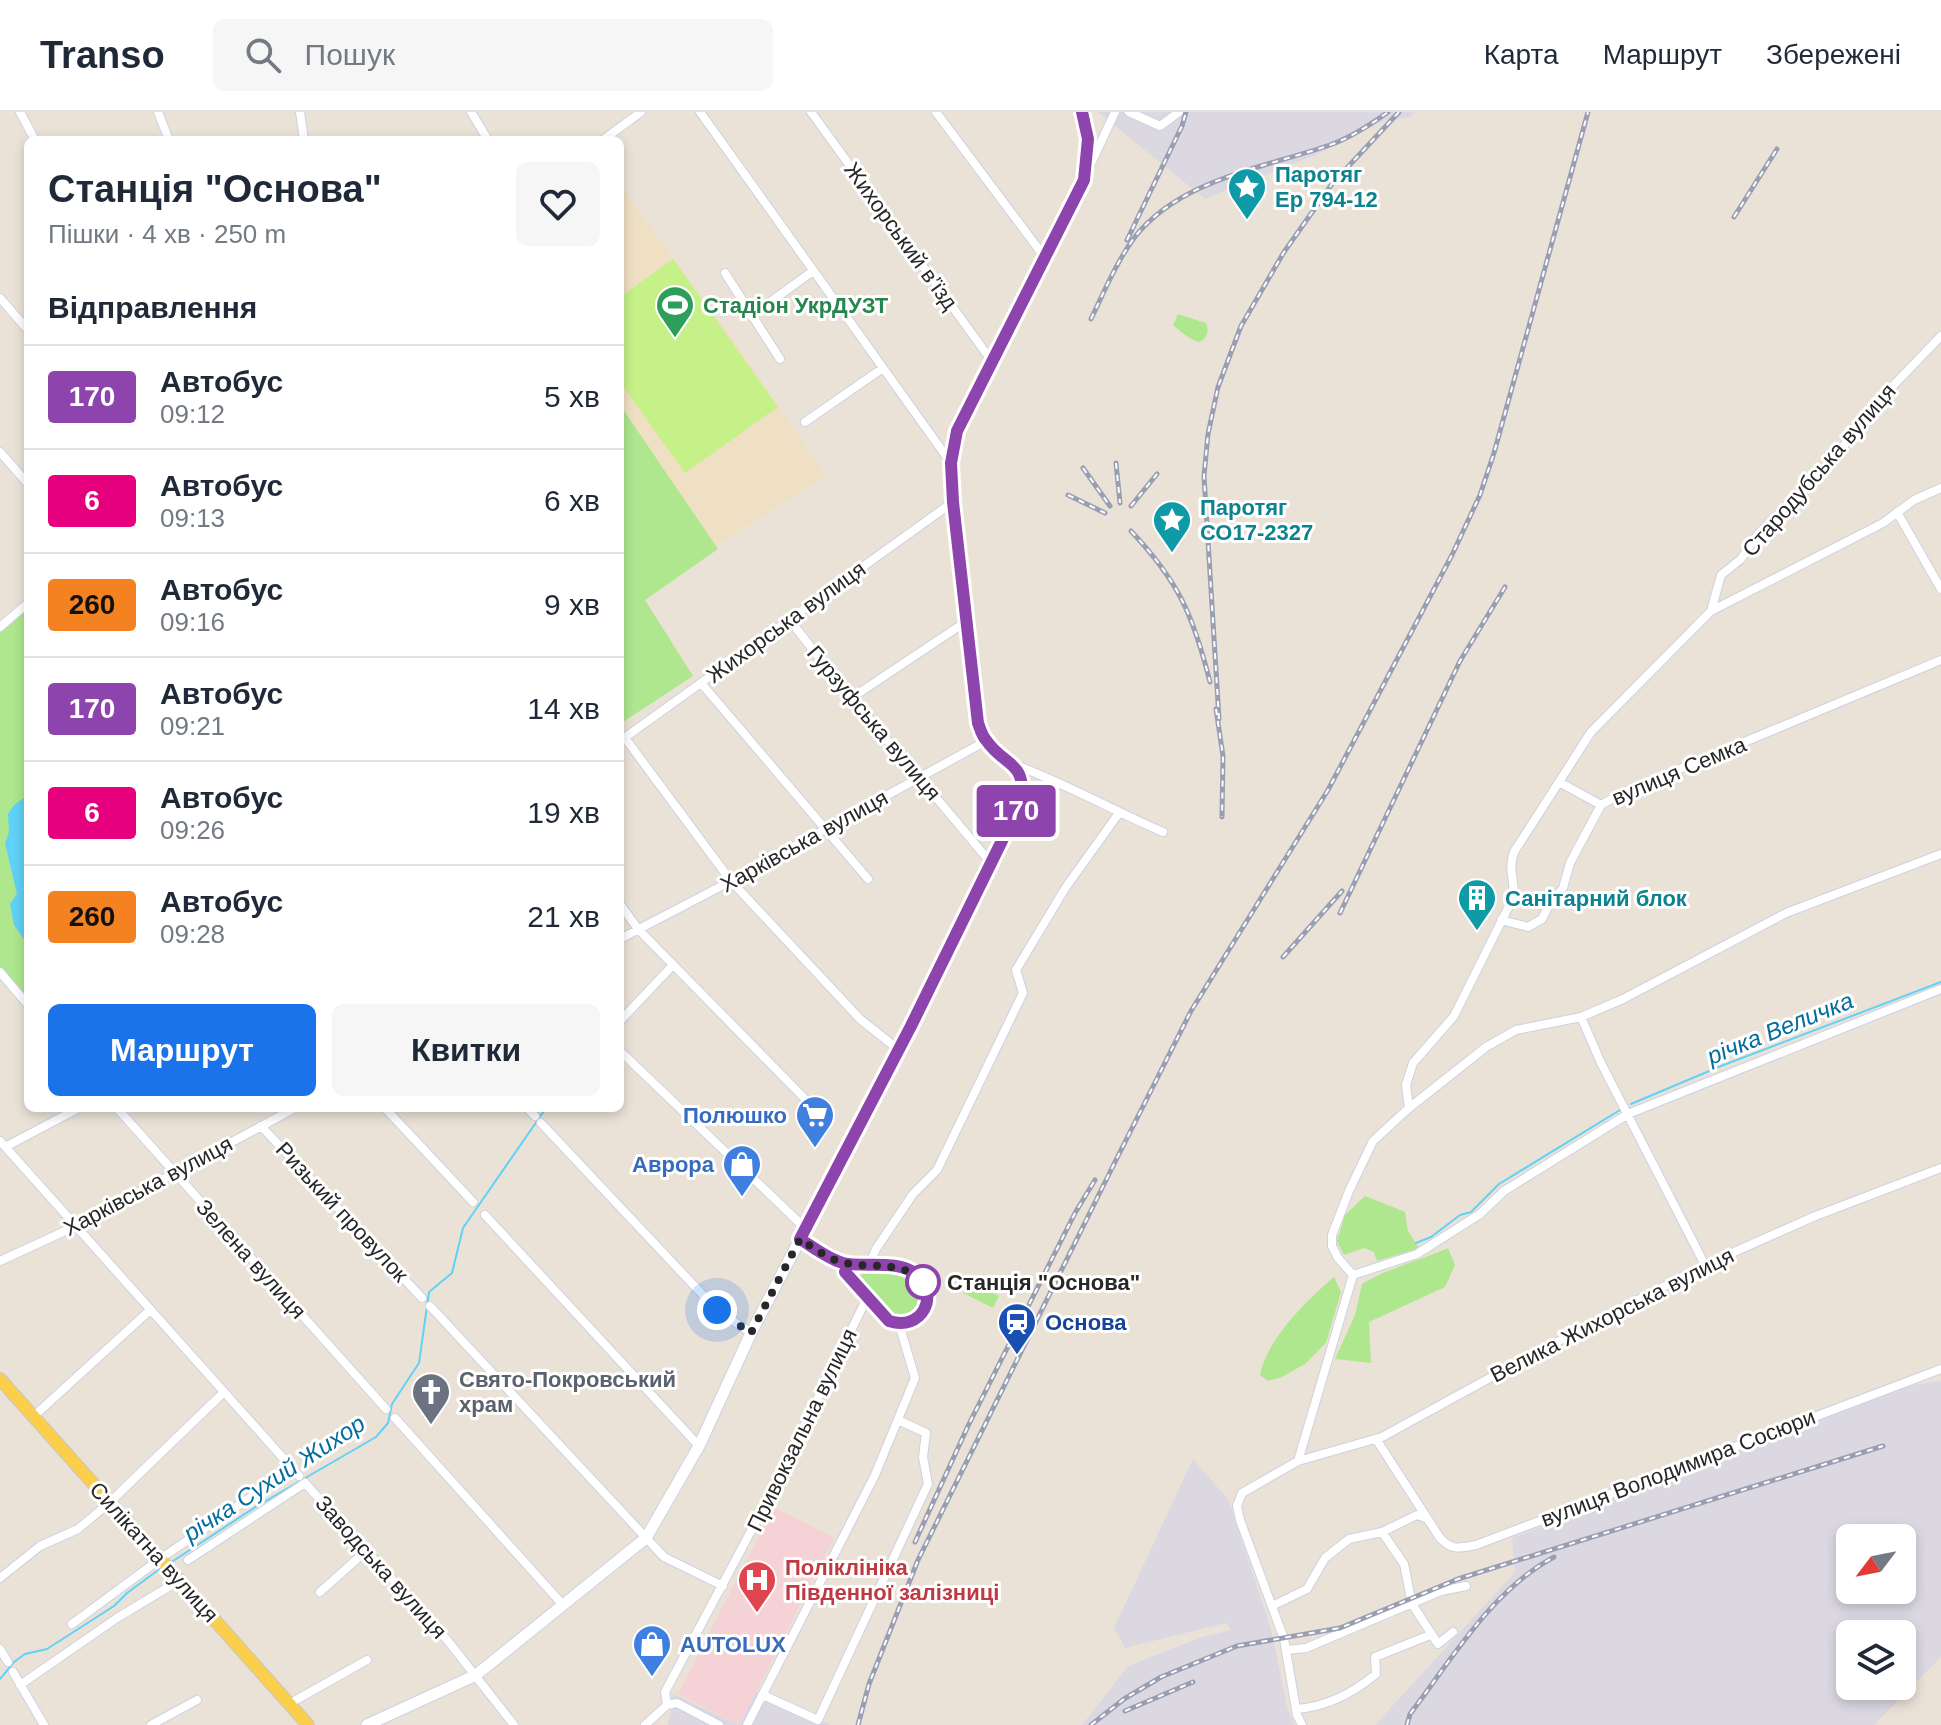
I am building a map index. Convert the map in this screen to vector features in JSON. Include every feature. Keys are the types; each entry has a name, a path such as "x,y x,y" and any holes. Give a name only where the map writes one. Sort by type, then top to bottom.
{"main road":[{"path":"367,1725 476,1675 646,1538 699,1446 751,1333 899,1050 1021,802 1023,788 1019,774 986,741 978,723 951,463 957,431 1084,180 1088,139 1082,112"},
{"name":"Силікатна вулиця","path":"0,1379 308,1725"}],"street":[{"path":"20,112 33,136"},
{"path":"158,112 167,136"},
{"path":"300,112 303,136"},
{"path":"608,136 641,112"},
{"path":"700,112 951,463"},
{"name":"Жихорський в’їзд","path":"811,112 991,360"},
{"path":"936,112 1046,259"},
{"path":"1084,180 1115,112"},
{"path":"1129,112 1160,126 1179,112"},
{"path":"473,113 486,136"},
{"path":"751,316 813,271"},
{"path":"725,273 780,359"},
{"path":"0,298 24,325"},
{"name":"Стародубська вулиця","path":"1711,611 1721,575 1741,559 1759,533 1831,461 1889,390 1941,336"},
{"path":"805,422 883,368"},
{"path":"0,452 24,479"},
{"path":"1409,1108 1406,1085 1413,1063 1454,1016 1513,898 1510,865 1514,852 1591,732 1711,611 1883,523 1914,500 1941,488"},
{"name":"Жихорська вулиця","path":"624,738 953,502"},
{"path":"1897,512 1941,589"},
{"path":"0,627 24,606"},
{"name":"Гурзуфська вулиця","path":"790,620 850,699 990,862"},
{"path":"850,699 967,621"},
{"name":"вулиця Семка","path":"1549,905 1563,888 1570,863 1601,805 1622,793 1941,660"},
{"path":"701,683 868,879"},
{"name":"Харківська вулиця","path":"624,937 986,741"},
{"path":"624,742 731,881 860,1019 899,1050"},
{"path":"1012,764 1063,783 1163,832"},
{"path":"1559,782 1601,805"},
{"path":"869,1265 876,1249 913,1194 937,1170 969,1107 1023,993 1016,970 1066,887 1119,813"},
{"path":"1353,1275 1338,1258 1332,1246 1332,1235 1373,1141 1486,1047 1516,1030 1581,1017 1623,999 1786,913 1941,854"},
{"path":"1501,920 1528,927 1542,919 1549,905 1513,898"},
{"path":"624,910 638,929 812,1106"},
{"path":"624,1017 673,965"},
{"path":"0,972 24,1000"},
{"path":"1353,1275 1417,1254 1480,1214 1504,1191 1628,1114 1941,989"},
{"path":"1581,1017 1601,1063 1705,1265"},
{"name":"Привокзальна вулиця","path":"624,1055 803,1234 834,1260 889,1321 909,1323 924,1311 928,1298 917,1275 906,1269 834,1260"},
{"path":"71,1112 3,1144 295,1472 72,1624"},
{"name":"Зелена вулиця","path":"120,1112 386,1409"},
{"name":"Харківська вулиця","path":"0,1261 76,1226 287,1112"},
{"path":"389,1112 473,1202"},
{"path":"531,1112 717,1310 751,1333"},
{"name":"Ризький провулок","path":"261,1126 422,1298"},
{"name":"Велика Жихорська вулиця","path":"1302,1725 1296,1709 1287,1650 1240,1520 1237,1506 1242,1493 1298,1461 1376,1439 1705,1265 1813,1217 1941,1168"},
{"path":"485,1215 699,1446"},
{"path":"1298,1461 1353,1275"},
{"name":"Привокзальна вулиця","path":"667,1705 665,1692 723,1586 867,1298"},
{"path":"430,1306 664,1557 723,1586"},
{"path":"34,1416 149,1311"},
{"path":"747,1725 875,1475 915,1378 899,1324"},
{"name":"вулиця Володимира Сосюри","path":"1427,1518 1448,1546 1458,1549 1476,1545 1941,1369"},
{"path":"0,1578 40,1546 78,1529 223,1393"},
{"path":"395,1418 563,1605"},
{"path":"763,1695 818,1720 928,1484 923,1457 926,1433 898,1420"},
{"path":"1376,1439 1427,1518"},
{"name":"Заводська вулиця","path":"188,1560 305,1483 476,1675 514,1725"},
{"path":"1272,1606 1307,1589 1325,1558 1349,1539 1382,1532 1417,1515 1427,1518"},
{"path":"1382,1532 1404,1564 1412,1604 1430,1635 1438,1644 1453,1632"},
{"path":"320,1592 366,1551"},
{"path":"20,1685 117,1618 180,1580"},
{"path":"1287,1650 1306,1648 1441,1591 1466,1586"},
{"path":"1296,1709 1318,1708 1361,1687 1376,1674 1375,1657 1430,1635"},
{"path":"0,1651 8,1662"},
{"path":"289,1704 367,1660"},
{"path":"13,1672 44,1725"},
{"path":"151,1725 197,1700"},
{"path":"645,1725 667,1705 677,1703 719,1725"}],"shaded area":[{"path":"1098,112 1416,112 1410,117 1386,120 1313,156 1205,199"},
{"path":"624,191 733,339 825,476 715,546 624,411"},
{"path":"1941,1381 1941,1657 1916,1682 1916,1620 1836,1620 1836,1700 1899,1700 1874,1725 1375,1725 1515,1572 1512,1538 1908,1386"},
{"path":"1193,1459 1228,1499 1271,1629 1294,1725 1082,1725 1128,1666 1202,1637 1231,1630 1226,1623 1125,1648 1114,1628"},
{"name":"Поліклініка Південної залізниці","path":"774,1507 834,1538 739,1725 678,1694"},
{"path":"756,1691 831,1725 738,1725"},
{"path":"674,1694 738,1725 668,1725"}],"green space":[{"name":"Стадіон УкрДУЗТ","path":"673,259 778,407 685,473 624,388 624,294"},
{"path":"1178,314 1206,323 1206,337 1199,342 1185,335 1173,325"},
{"path":"624,411 718,549 645,600 693,676 624,721"},
{"path":"24,606 24,1000 0,972 0,627"},
{"path":"1365,1196 1405,1212 1408,1231 1419,1248 1377,1261 1374,1252 1364,1248 1344,1255 1337,1241 1345,1215"},
{"path":"1448,1248 1455,1265 1445,1287 1369,1322 1371,1363 1335,1359 1355,1315 1362,1284 1382,1273"},
{"path":"864,1272 898,1272 914,1279 922,1298 917,1310 906,1319 893,1316 860,1281 859,1277"},
{"path":"1334,1277 1341,1292 1326,1343 1305,1364 1268,1381 1260,1375 1279,1334"},
{"path":"969,1281 999,1296 993,1308 963,1293"}],"water":[{"path":"24,798 24,939 14,925 10,904 17,894 5,843 9,832 8,814"}],"waterway":[{"name":"річка Величка","path":"1631,1104 1721,1066 1941,982"},
{"name":"річка Величка","path":"1416,1243 1431,1237 1460,1215 1471,1212 1499,1184 1620,1110"},
{"name":"річка Сухий Жихор","path":"170,1563 257,1506 376,1437 388,1423 392,1404 419,1363 429,1292 452,1273 463,1228 543,1112"},
{"name":"річка Сухий Жихор","path":"0,1679 25,1654 47,1649 114,1606 161,1568"}],"railway":[{"path":"1127,240 1186,112"},
{"path":"1091,319 1134,238 1153,218 1175,202 1224,178 1338,142 1388,112"},
{"path":"1219,719 1204,476 1208,434 1218,387 1241,326 1284,252 1332,184 1399,112"},
{"path":"858,1725 869,1684 918,1560 1191,1011 1328,790 1452,555 1480,495 1588,112"},
{"path":"1734,217 1777,149"},
{"path":"1116,463 1120,503"},
{"path":"1083,468 1110,506"},
{"path":"1131,506 1157,474"},
{"path":"1068,495 1105,513"},
{"path":"1131,531 1161,567 1182,600 1210,682"},
{"path":"1340,913 1460,661 1505,587"},
{"path":"1216,709 1223,756 1222,817"},
{"path":"1283,957 1342,891"},
{"path":"915,1542 968,1426 1075,1213 1095,1180"},
{"path":"1091,1725 1124,1699 1161,1677 1237,1646 1340,1628 1458,1579 1883,1446"},
{"path":"1407,1725 1410,1714 1474,1627 1511,1588 1554,1557"},
{"path":"1125,1711 1193,1682"}],"bus line":[{"name":"170","path":"845,1272 889,1321 909,1323 924,1311 927,1292 923,1282 911,1271 887,1265 834,1260 800,1239 911,1026 1021,802 1023,788 1019,774 986,741 978,723 951,463 957,431 1084,180 1088,139 1082,112"}],"place":[{"name":"Паротяг Ер 794-12","path":"1247,221"},
{"name":"Стадіон УкрДУЗТ","path":"675,339"},
{"name":"Паротяг СО17-2327","path":"1172,554"},
{"name":"Санітарний блок","path":"1477,932"},
{"name":"Полюшко","path":"815,1149"},
{"name":"Аврора","path":"742,1198"},
{"name":"Станція \"Основа\"","path":"923,1282"},
{"name":"Основа","path":"1017,1356"},
{"name":"Свято-Покровський храм","path":"431,1426"},
{"name":"Поліклініка Південної залізниці","path":"757,1614"},
{"name":"AUTOLUX","path":"652,1678"}],"route":[{"path":"717,1310 751,1333 800,1239 834,1260 899,1267 911,1271 923,1282"}]}
